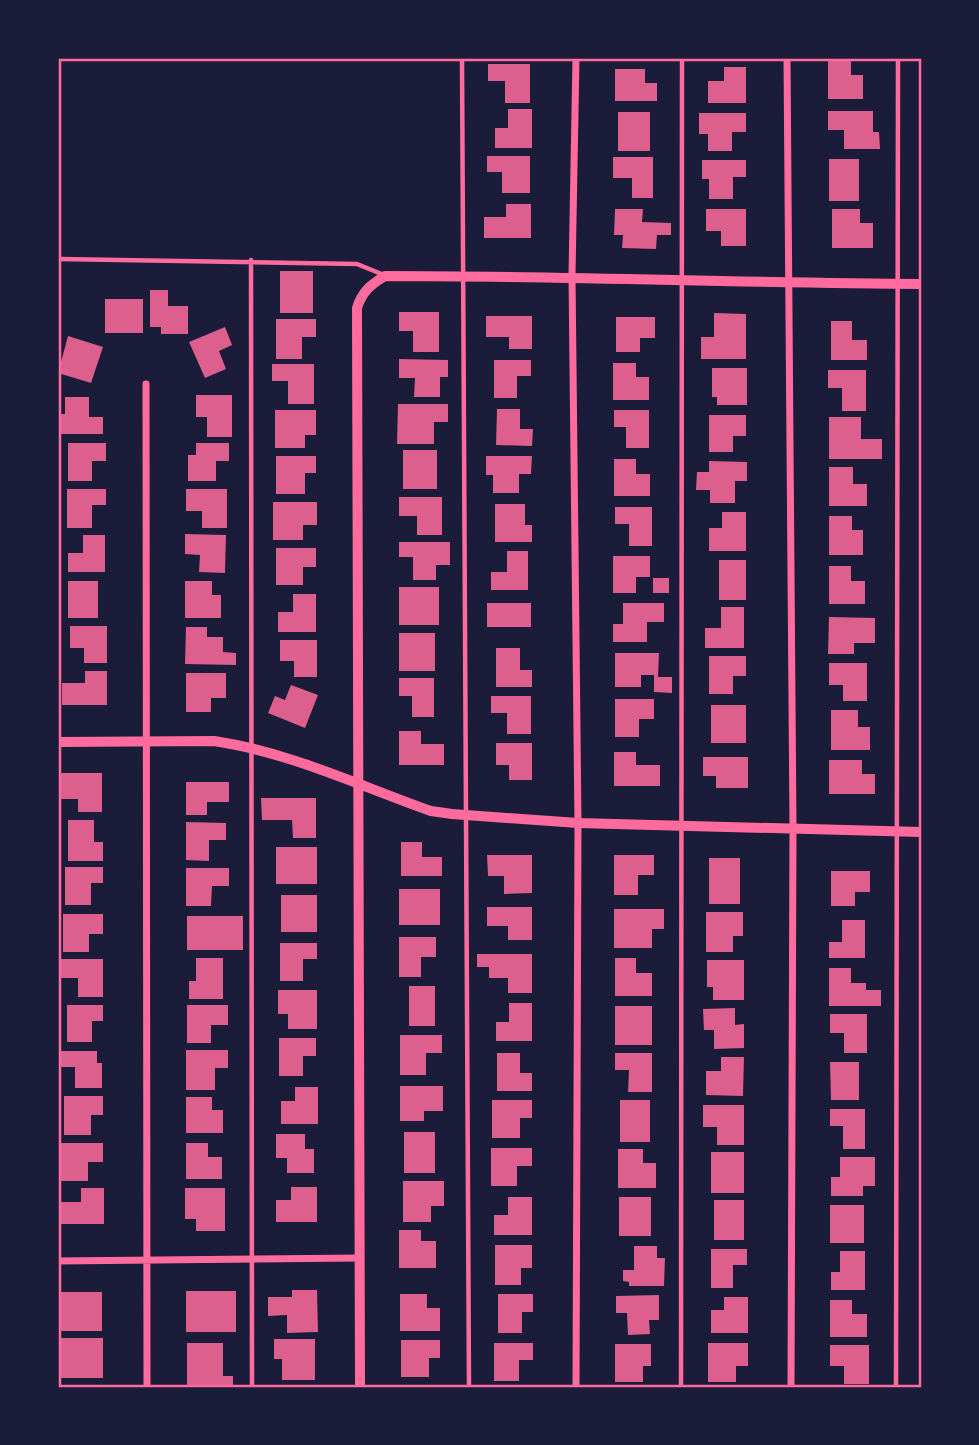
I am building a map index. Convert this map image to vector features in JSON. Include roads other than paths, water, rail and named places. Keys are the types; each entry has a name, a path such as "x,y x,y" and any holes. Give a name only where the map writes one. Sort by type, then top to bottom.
{"street":[{"path":"576,58 572,275 578,823 576,1387"},
{"path":"787,58 793,828 791,1387"},
{"path":"360,1387 357,308 369,286 385,276 572,275 788,283 921,284"},
{"path":"146,384 147,1387"},
{"path":"58,742 214,741 253,749 431,811 466,815 578,823 921,832"},
{"path":"58,1261 360,1258"}],"lane":[{"path":"462,58 469,1387"},
{"path":"681,1387 682,58"},
{"path":"897,1387 898,58"},
{"path":"58,259 251,260 357,264 385,276"},
{"path":"251,260 252,1387"}]}
